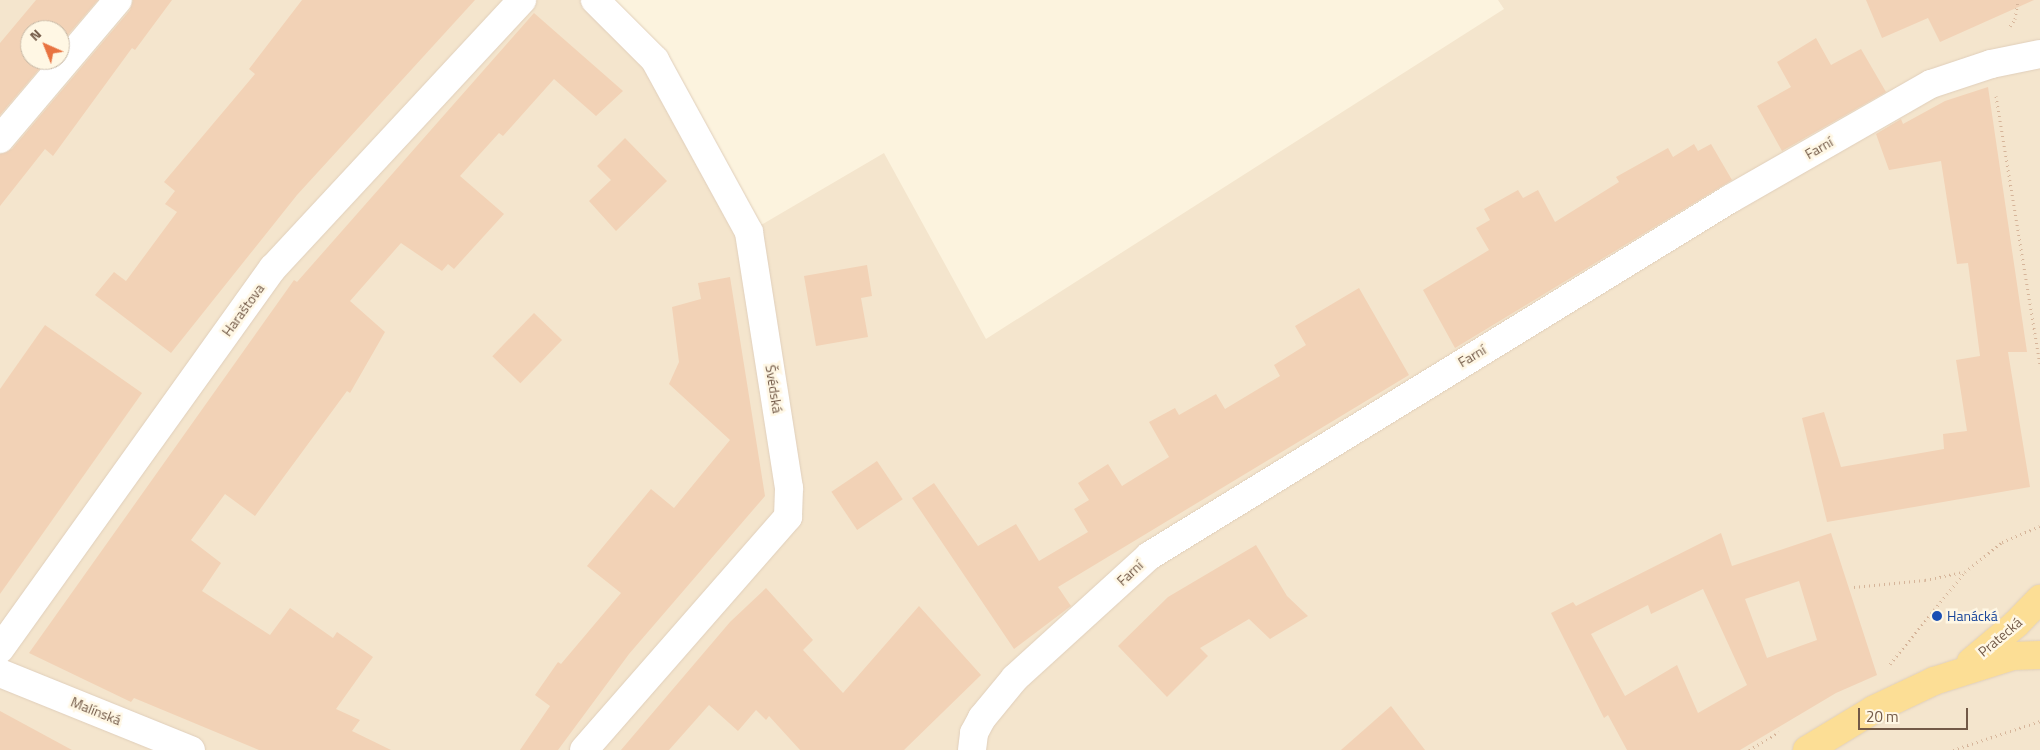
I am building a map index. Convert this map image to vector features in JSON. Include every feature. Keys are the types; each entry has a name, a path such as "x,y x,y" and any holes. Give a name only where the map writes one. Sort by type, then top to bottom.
{"main road":[{"name":"Pratecká","path":"1958,672 2002,638 2040,599"},
{"path":"1807,750 1873,710 1958,672 2013,656 2040,654"}],"street":[{"path":"0,139 118,0"},
{"name":"Haraštova","path":"0,649 274,268 522,0"},
{"name":"Švédská","path":"584,750 788,517 789,488 749,232 654,60 595,0"},
{"name":"Farní","path":"972,750 974,733 982,718 1015,678 1149,556 1730,199 1931,84 1991,64 2040,54"},
{"name":"Malínská","path":"0,673 191,750"}],"path":[{"path":"2018,0 2015,19 2008,28 1987,44 2040,364"},
{"path":"1888,666 1965,572 2002,542 2040,526"},
{"path":"1854,587 1925,580 1965,572"},
{"path":"1953,750 2040,721"},
{"path":"1749,750 1782,730"}],"shaded area":[{"path":"0,0 595,0 655,60 749,232 884,153 986,339 1504,9 1498,0 2040,0 2040,750 0,750"}],"building":[{"path":"36,0 98,0 70,32 70,20 20,20 20,70 38,70 0,115 0,43"},
{"path":"133,0 172,0 135,50 132,48 53,156 45,149 0,206 0,154 12,149 130,10"},
{"path":"302,0 475,0 297,195 171,353 95,295 114,272 126,281 177,212 165,204 175,191 164,182 255,74 249,69"},
{"path":"1866,0 2034,0 1940,42 1928,18 1882,38"},
{"path":"534,13 623,91 596,116 554,79 503,136 499,133 460,176 504,214 454,269 448,264 442,271 401,243 350,301 385,332 350,393 347,391 255,516 225,494 191,540 221,563 202,591 270,635 290,608 333,638 337,632 373,657 336,709 360,720 352,731 391,750 259,750 134,698 131,702 29,653 294,280 297,282"},
{"path":"1816,38 1831,65 1861,49 1886,92 1782,151 1757,106 1791,87 1777,62"},
{"path":"1988,87 2027,352 2008,352 2030,487 1827,522 1802,418 1824,412 1841,467 1944,449 1943,434 1967,431 1956,360 1980,356 1968,263 1957,264 1941,161 1889,170 1876,134 1901,119 1903,124 1945,101"},
{"path":"625,138 667,181 616,231 589,201 611,180 597,166"},
{"path":"1694,144 1698,151 1711,144 1732,180 1455,348 1423,290 1489,250 1476,228 1490,220 1484,209 1518,190 1523,198 1538,190 1555,222 1619,182 1616,177 1668,148 1673,157"},
{"path":"867,265 872,296 861,298 868,337 816,346 804,276"},
{"path":"730,277 765,496 629,654 558,750 520,750 550,706 535,695 558,662 561,664 621,593 587,566 651,489 674,508 730,440 669,384 679,362 672,307 701,299 698,283"},
{"path":"1359,288 1409,375 1058,587 1071,606 1014,649 912,498 934,483 978,546 1016,524 1039,561 1088,532 1074,509 1089,500 1078,483 1108,464 1122,486 1169,457 1149,422 1175,408 1179,415 1216,394 1225,409 1280,376 1274,365 1306,345 1295,326"},
{"path":"534,313 562,340 520,383 492,356"},
{"path":"45,325 142,393 0,594 0,389"},
{"path":"877,461 903,499 857,530 831,492"},
{"path":"1721,533 1732,566 1831,533 1877,675 1836,693 1740,750 1627,750 1608,715 1604,718 1551,613 1573,602 1576,606","holes":["1799,581 1817,640 1767,658 1745,599","1703,589 1747,685 1698,713 1677,665 1625,696 1591,634 1648,605 1651,614"]},
{"path":"1256,545 1287,596 1308,616 1270,639 1249,619 1200,648 1208,656 1167,697 1118,646 1168,597"},
{"path":"766,588 813,640 803,650 843,693 919,606 981,675 904,750 800,750 769,716 766,720 756,710 738,731 709,705 669,750 621,750 730,622"},
{"path":"1391,706 1425,750 1341,750"},
{"path":"0,711 72,750 0,750"}],"place":[{"name":"Hanácká","path":"1937,616"}]}
